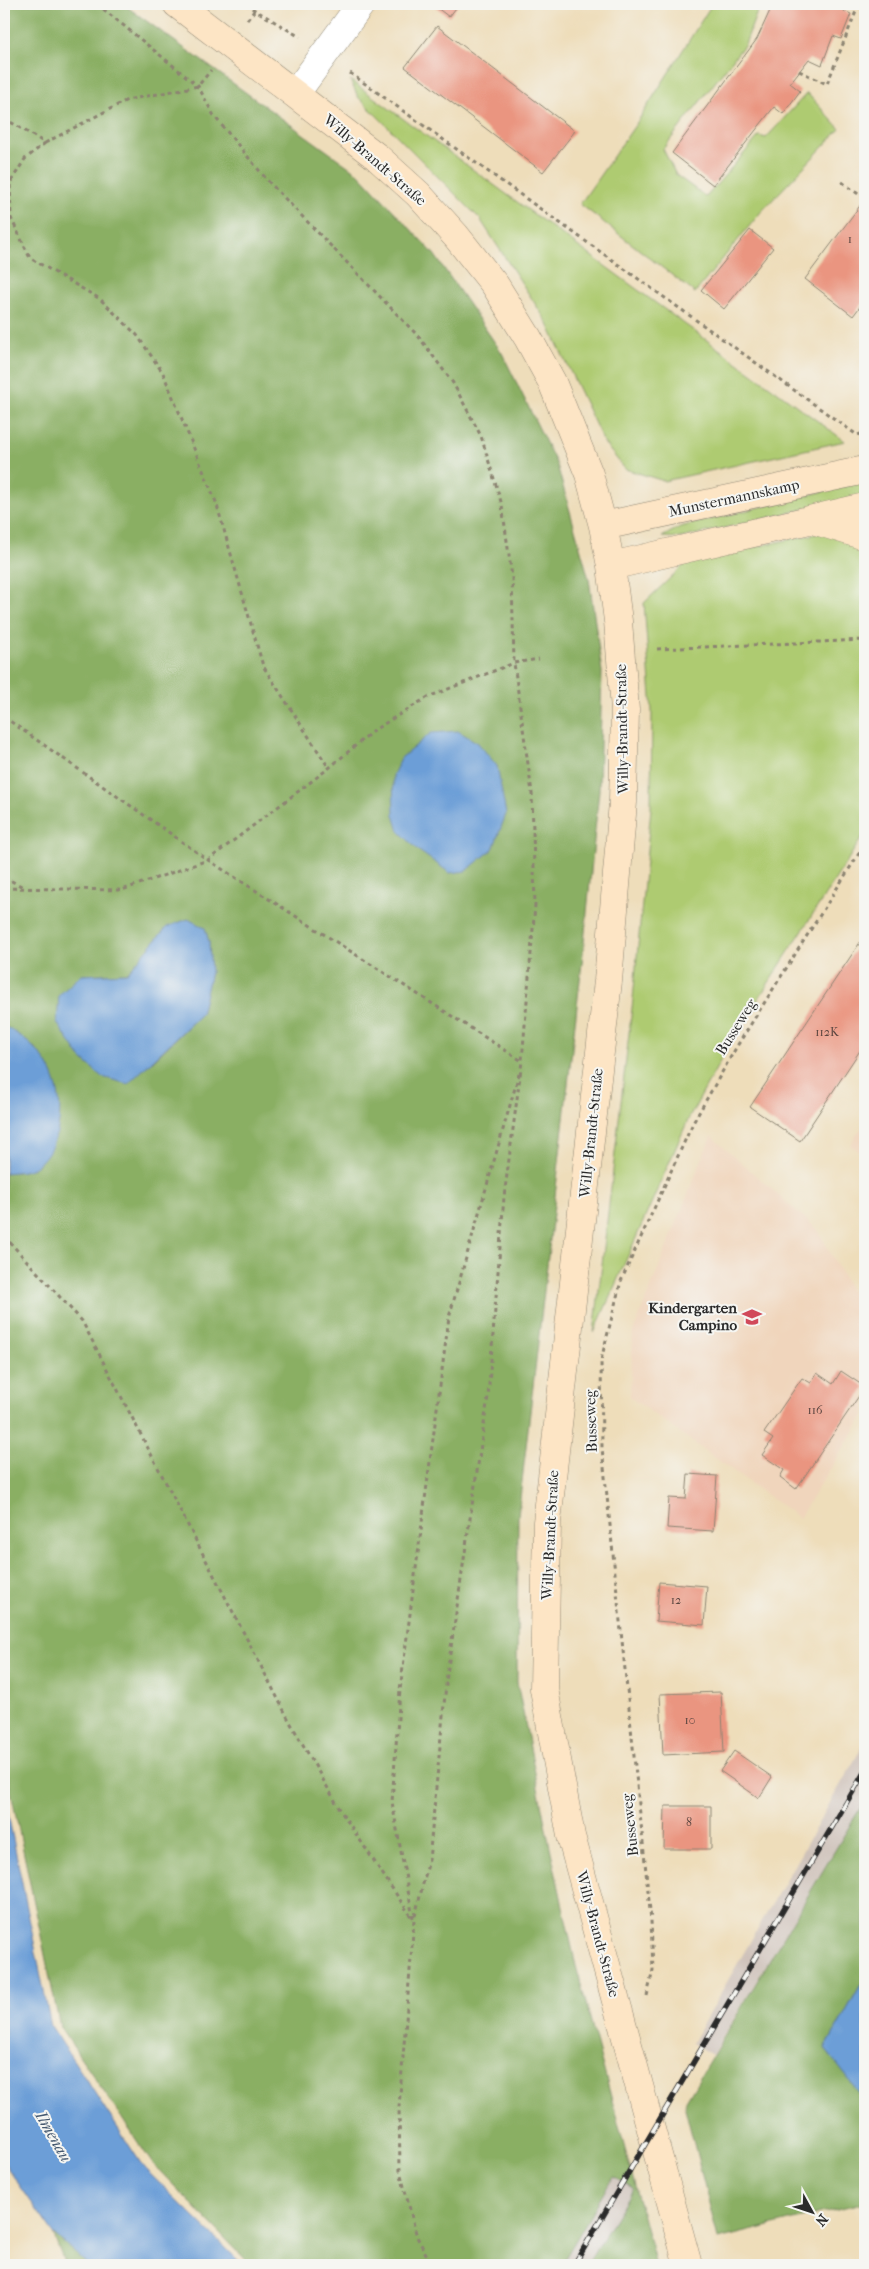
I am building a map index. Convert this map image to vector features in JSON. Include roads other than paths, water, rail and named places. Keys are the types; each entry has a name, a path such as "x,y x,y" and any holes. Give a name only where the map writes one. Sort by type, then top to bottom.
{"main road":[{"name":"Willy-Brandt-Straße","path":"177,4 296,93 377,158 418,194 456,236 494,285 528,338 552,382 589,474 603,526 611,566 618,621 624,710 623,802 608,981 547,1522 544,1689 572,1836 688,2265"},
{"name":"Munstermannskamp","path":"603,526 865,470"},
{"path":"611,566 865,507"},
{"path":"811,519 865,536"}],"street":[{"path":"296,93 361,4"}],"water":[{"path":"458,731 478,743 497,766 506,814 493,849 466,871 450,873 419,851 399,831 394,815 393,775 401,758 431,733"},
{"path":"188,919 205,928 209,942 211,972 201,1014 128,1084 102,1077 80,1057 57,1023 59,995 81,975 127,973 167,927"},
{"path":"4,1026 30,1044 41,1055 54,1079 60,1106 57,1133 45,1157 32,1169 5,1173"},
{"name":"Ilmenau","path":"4,1794 51,2026 144,2168 243,2265 88,2265 53,2233 4,2163"},
{"path":"865,1977 865,2092 861,2095 825,2049"}],"railway":[{"path":"574,2265 865,1771"}],"place":[{"name":"Kindergarten Campino","path":"752,1317"}]}
